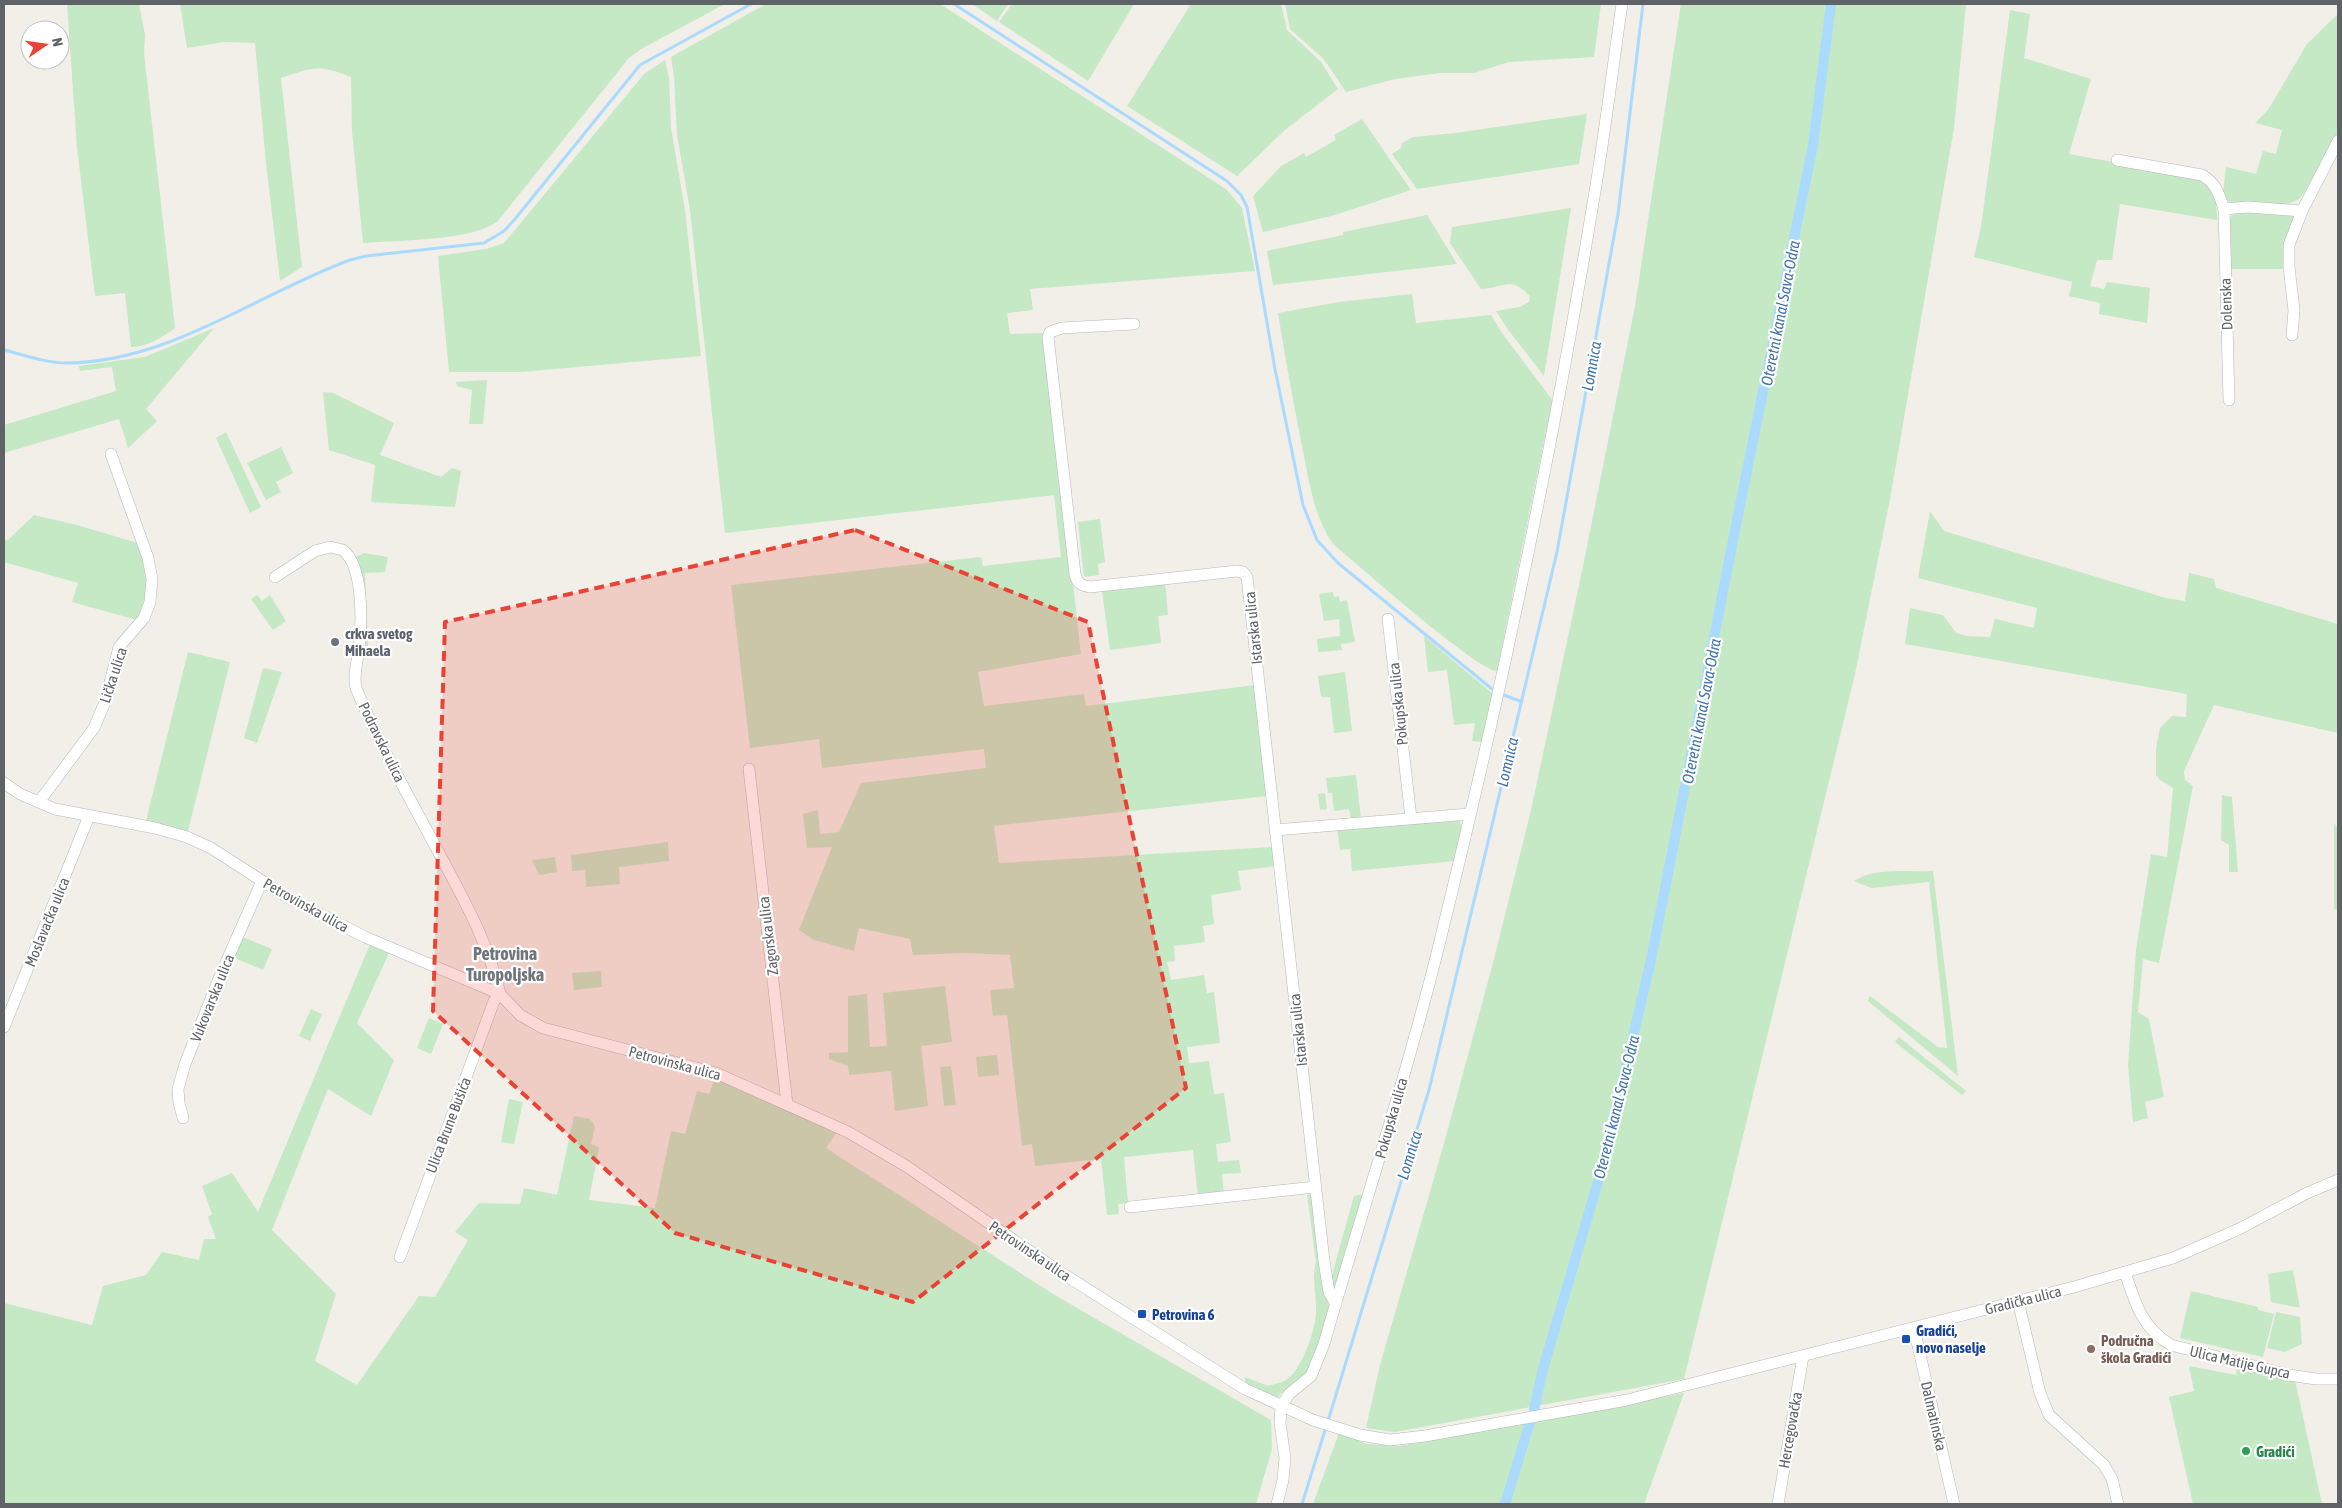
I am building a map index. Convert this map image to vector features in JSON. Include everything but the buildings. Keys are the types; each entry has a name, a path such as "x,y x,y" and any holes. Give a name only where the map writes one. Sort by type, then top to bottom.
{"street":[{"name":"Pokupska ulica","path":"1281,1407 1289,1394 1311,1376 1315,1368 1386,1137 1436,956 1529,553 1593,208 1622,4"},
{"path":"2292,335 2294,310 2288,267 2288,245 2302,211 2338,141"},
{"name":"Dolenska","path":"2117,160 2202,175 2212,181 2219,193 2224,209 2230,400"},
{"path":"2224,209 2248,207 2302,211"},
{"name":"Istarska ulica","path":"1134,324 1062,328 1050,332 1048,337 1076,581 1080,585 1090,587 1238,571 1243,572 1248,583 1315,1187 1327,1283 1329,1292 1336,1304"},
{"name":"Lička ulica","path":"39,802 94,728 105,702 119,648 144,618 150,602 152,578 148,558 112,454"},
{"name":"Podravska ulica","path":"275,577 322,548 344,550 352,558 355,565 360,606 360,633 355,672 356,688 405,789 473,918 495,971 500,994"},
{"name":"Pokupska ulica","path":"1388,619 1410,818"},
{"name":"Zagorska ulica","path":"749,769 787,1104"},
{"name":"Petrovinska ulica","path":"4,783 20,794 55,809 155,828 187,837 211,848 262,881 365,937 500,994 520,1015 543,1028 630,1052 694,1065 848,1132 878,1148 1057,1270 1215,1371 1281,1407 1348,1432"},
{"path":"1275,830 1469,814"},
{"name":"Moslavačka ulica","path":"4,1027 89,816"},
{"name":"Vukovarska ulica","path":"183,1118 178,1089 185,1064 220,976 262,881"},
{"name":"Ulica Brune Bušića","path":"400,1257 494,1001 500,994"},
{"name":"Gradička ulica","path":"1348,1432 1390,1440 1425,1436 1627,1400 1914,1328 2126,1272 2195,1249 2338,1180"},
{"path":"1130,1207 1315,1187"},
{"name":"Ulica Matije Gupca","path":"2126,1272 2138,1311 2145,1323 2161,1339 2171,1345 2289,1375 2338,1379"},
{"path":"2018,1301 2040,1392 2048,1415 2104,1465 2112,1479 2118,1504"},
{"name":"Dalmatinska","path":"1914,1328 1954,1504"},
{"name":"Hercegovačka","path":"1778,1504 1803,1356"},
{"path":"1277,1504 1283,1480 1285,1458 1280,1423 1281,1407"}],"highlighted area":[{"path":"855,530 1088,622 1186,1088 913,1302 675,1233 433,1011 445,622"}],"green space":[{"path":"67,4 139,4 145,35 144,53 175,328 160,338 137,347 131,347 125,293 95,296 77,147 70,20 68,20"},
{"path":"180,4 725,4 641,49 629,58 497,222 469,233 452,236 363,243 352,131 351,77 331,70 316,68 281,78 302,267 280,281 266,163 255,43 224,42 187,48"},
{"path":"766,4 940,4 1227,190 1242,208 1255,271 1030,289 1033,310 1007,313 1010,334 1045,333 1081,654 978,672 984,706 1084,694 1086,706 1255,685 1268,796 994,826 999,863 1274,847 1276,866 1238,871 1241,890 1211,895 1214,924 1203,926 1205,942 1174,946 1175,961 1167,962 1171,980 1204,975 1207,993 1214,992 1220,1043 1187,1047 1189,1063 1209,1061 1214,1094 1224,1093 1231,1142 1216,1144 1218,1162 1239,1160 1241,1173 1222,1174 1224,1194 1198,1197 1193,1150 1124,1157 1128,1203 1118,1204 1119,1214 1107,1215 1101,1159 1035,1166 1032,1144 1022,1146 1007,1015 993,1016 990,990 1014,988 1010,955 964,953 913,955 910,939 859,928 854,951 814,940 799,930 832,847 807,848 803,814 818,810 820,834 839,832 861,783 986,768 984,749 822,768 819,739 750,748 731,585 981,557 983,566 1061,557 1054,495 725,533 690,210 677,135 671,57"},
{"path":"972,4 1008,4 997,21"},
{"path":"1012,4 1134,4 1088,81 999,22"},
{"path":"1191,4 1281,4 1287,30 1321,62 1338,89 1286,129 1237,176 1127,106"},
{"path":"1285,4 1601,4 1594,57 1509,62 1474,73 1440,73 1395,79 1346,92 1323,58 1290,29"},
{"path":"1681,4 1966,4 1954,128 1890,499 1855,674 1684,1379 1395,1432 1366,1428 1380,1365 1443,1147 1493,963 1531,810 1582,571 1635,306"},
{"path":"2010,10 2030,14 2024,58 2091,79 2069,154 2189,176 2209,187 2215,197 2217,220 2120,204 2112,260 2097,260 2090,286 2104,289 2107,282 2150,288 2147,323 2099,314 2100,303 2069,296 2072,282 1974,257 1981,227"},
{"path":"2338,14 2338,133 2304,193 2299,199 2286,205 2234,204 2228,201 2223,194 2226,167 2256,174 2263,151 2276,154 2282,130 2255,123 2268,110 2307,44"},
{"path":"665,60 669,78 671,128 685,210 701,356 521,372 449,372 438,256 486,249 504,243 645,73"},
{"path":"1587,114 1579,164 1417,189 1392,154 1401,148 1402,143 1413,137 1455,133"},
{"path":"1362,119 1411,190 1335,215 1263,232 1253,196 1281,166 1304,153 1306,157 1336,140 1334,135"},
{"path":"1571,208 1544,376 1496,311 1520,307 1529,302 1530,296 1512,284 1481,289 1450,243 1452,227"},
{"path":"2246,211 2293,216 2286,269 2230,269 2228,221 2232,215"},
{"path":"1427,215 1457,264 1273,285 1267,251 1343,235 1343,232"},
{"path":"1412,294 1416,323 1491,315 1552,402 1497,671 1466,654 1442,636 1333,544 1316,509 1310,484 1292,396 1278,313 1339,302"},
{"path":"214,328 146,409 157,421 128,448 119,419 4,453 4,425 116,391 112,367 80,371 79,366 145,357"},
{"path":"487,380 483,424 469,424 472,390 457,386 456,382"},
{"path":"323,392 333,393 394,423 380,455 441,477 452,468 461,471 455,507 371,502 375,465 329,450"},
{"path":"226,432 261,507 250,513 216,438"},
{"path":"281,447 293,473 276,482 281,492 266,500 247,463"},
{"path":"1930,511 1944,531 2166,598 2185,601 2189,573 2214,579 2216,588 2338,624 2338,733 2214,705 2184,771 2185,780 2193,786 2159,963 2143,959 2138,1012 2149,1019 2164,1097 2145,1102 2148,1118 2133,1122 2128,1065 2136,950 2151,854 2167,857 2173,788 2160,780 2156,775 2156,749 2160,728 2172,716 2186,717 2187,694 1905,644 1910,608 1943,615 1956,633 1967,636 1990,637 1995,619 2034,628 2037,608 1918,578"},
{"path":"34,515 77,525 141,544 146,574 146,592 137,620 72,602 78,583 4,562 4,541 9,539"},
{"path":"1100,519 1105,562 1098,564 1099,575 1084,577 1078,522"},
{"path":"364,553 388,557 385,572 365,573 368,651 362,651 360,577 356,557"},
{"path":"1165,582 1168,615 1158,616 1161,643 1110,650 1102,591"},
{"path":"1333,592 1334,597 1339,596 1340,602 1347,600 1355,642 1341,644 1342,650 1318,652 1317,639 1340,636 1339,619 1324,621 1319,594"},
{"path":"257,595 262,601 270,595 286,621 273,630 251,599"},
{"path":"1424,636 1493,694 1482,742 1472,741 1475,723 1454,725 1447,670 1428,672"},
{"path":"188,652 230,662 188,831 146,821"},
{"path":"263,668 282,672 257,743 244,738"},
{"path":"1345,672 1352,731 1334,733 1330,697 1321,697 1318,676"},
{"path":"1356,775 1361,819 1351,819 1349,809 1334,811 1332,793 1328,793 1326,778"},
{"path":"1325,793 1327,809 1320,810 1318,794"},
{"path":"2222,795 2232,797 2238,872 2229,872 2229,845 2221,840"},
{"path":"1459,819 1462,828 1456,861 1352,871 1350,849 1340,850 1337,827"},
{"path":"2334,823 2338,828 2338,910 2334,909"},
{"path":"668,842 669,861 619,867 620,884 586,887 585,870 572,871 571,855"},
{"path":"555,857 557,872 539,875 532,860"},
{"path":"1933,871 1958,1076 1868,1001 1870,996 1938,1047 1947,1048 1929,882 1871,888 1854,881 1881,872"},
{"path":"240,936 272,949 263,970 232,957"},
{"path":"370,944 389,953 357,1023 394,1060 371,1116 328,1089 272,1230 336,1294 315,1361 357,1385 419,1296 435,1297 468,1240 455,1232 479,1203 520,1204 524,1188 557,1195 574,1116 590,1119 595,1126 591,1144 599,1147 589,1200 655,1208 671,1131 685,1134 697,1091 709,1094 715,1078 837,1132 826,1148 1053,1294 1271,1420 1272,1449 1256,1504 4,1504 4,1303 92,1325 103,1286 146,1275 162,1252 199,1260 204,1239 216,1239 208,1217 212,1214 202,1186 232,1173 258,1212"},
{"path":"601,971 602,987 574,990 572,973"},
{"path":"945,986 952,1042 921,1046 928,1106 895,1111 891,1071 849,1075 848,1066 829,1059 829,1053 848,1052 848,996 867,994 870,1047 887,1046 883,993"},
{"path":"311,1009 322,1014 310,1041 299,1036"},
{"path":"429,1018 443,1024 431,1054 417,1048"},
{"path":"1899,1037 1966,1091 1962,1095 1895,1042"},
{"path":"997,1055 999,1075 978,1077 976,1057"},
{"path":"951,1066 956,1105 944,1106 940,1067"},
{"path":"509,1099 523,1102 514,1144 501,1142"},
{"path":"1313,1194 1329,1308 1319,1348 1307,1372 1276,1398 1245,1383 1245,1377 1268,1386 1284,1381 1292,1375 1307,1350 1316,1313 1314,1275 1316,1262 1307,1195"},
{"path":"1365,1194 1334,1290 1330,1282 1354,1196"},
{"path":"2293,1270 2300,1308 2271,1302 2268,1274"},
{"path":"2191,1291 2258,1307 2258,1310 2274,1314 2263,1357 2180,1338"},
{"path":"2276,1312 2300,1317 2302,1344 2285,1352 2267,1348"},
{"name":"Gradići","path":"2189,1366 2236,1375 2237,1367 2295,1380 2322,1504 2193,1504 2169,1397 2194,1391"},
{"path":"1684,1393 1644,1504 1313,1504 1339,1433 1367,1444 1399,1446"}],"waterway":[{"path":"4,350 59,363 105,360 142,351 177,339 315,274 350,260 366,256 484,243 504,231 515,219 640,65 751,4"},
{"path":"954,4 1227,181 1241,195 1247,207 1275,369 1303,505 1317,540 1338,563 1492,689"},
{"name":"Lomnica","path":"1328,1421 1429,1090 1557,552 1618,214 1643,4"},
{"name":"Oteretni kanal Sava-Odra","path":"1534,1410 1543,1369 1602,1168 1651,960 1813,145 1831,4"},
{"path":"1504,695 1522,702"},
{"name":"Oteretni kanal Sava-Odra","path":"1505,1504 1530,1422"},
{"name":"Lomnica","path":"1302,1504 1326,1427"}],"place":[{"name":"crkva svetog Mihaela","path":"335,642"},
{"name":"Petrovina 6","path":"1142,1314"},
{"name":"Gradići, novo naselje","path":"1906,1339"},
{"name":"Područna škola Gradići","path":"2091,1349"},
{"name":"Gradići","path":"2246,1451"}],"district":[{"name":"Petrovina Turopoljska","path":"505,963"}]}
